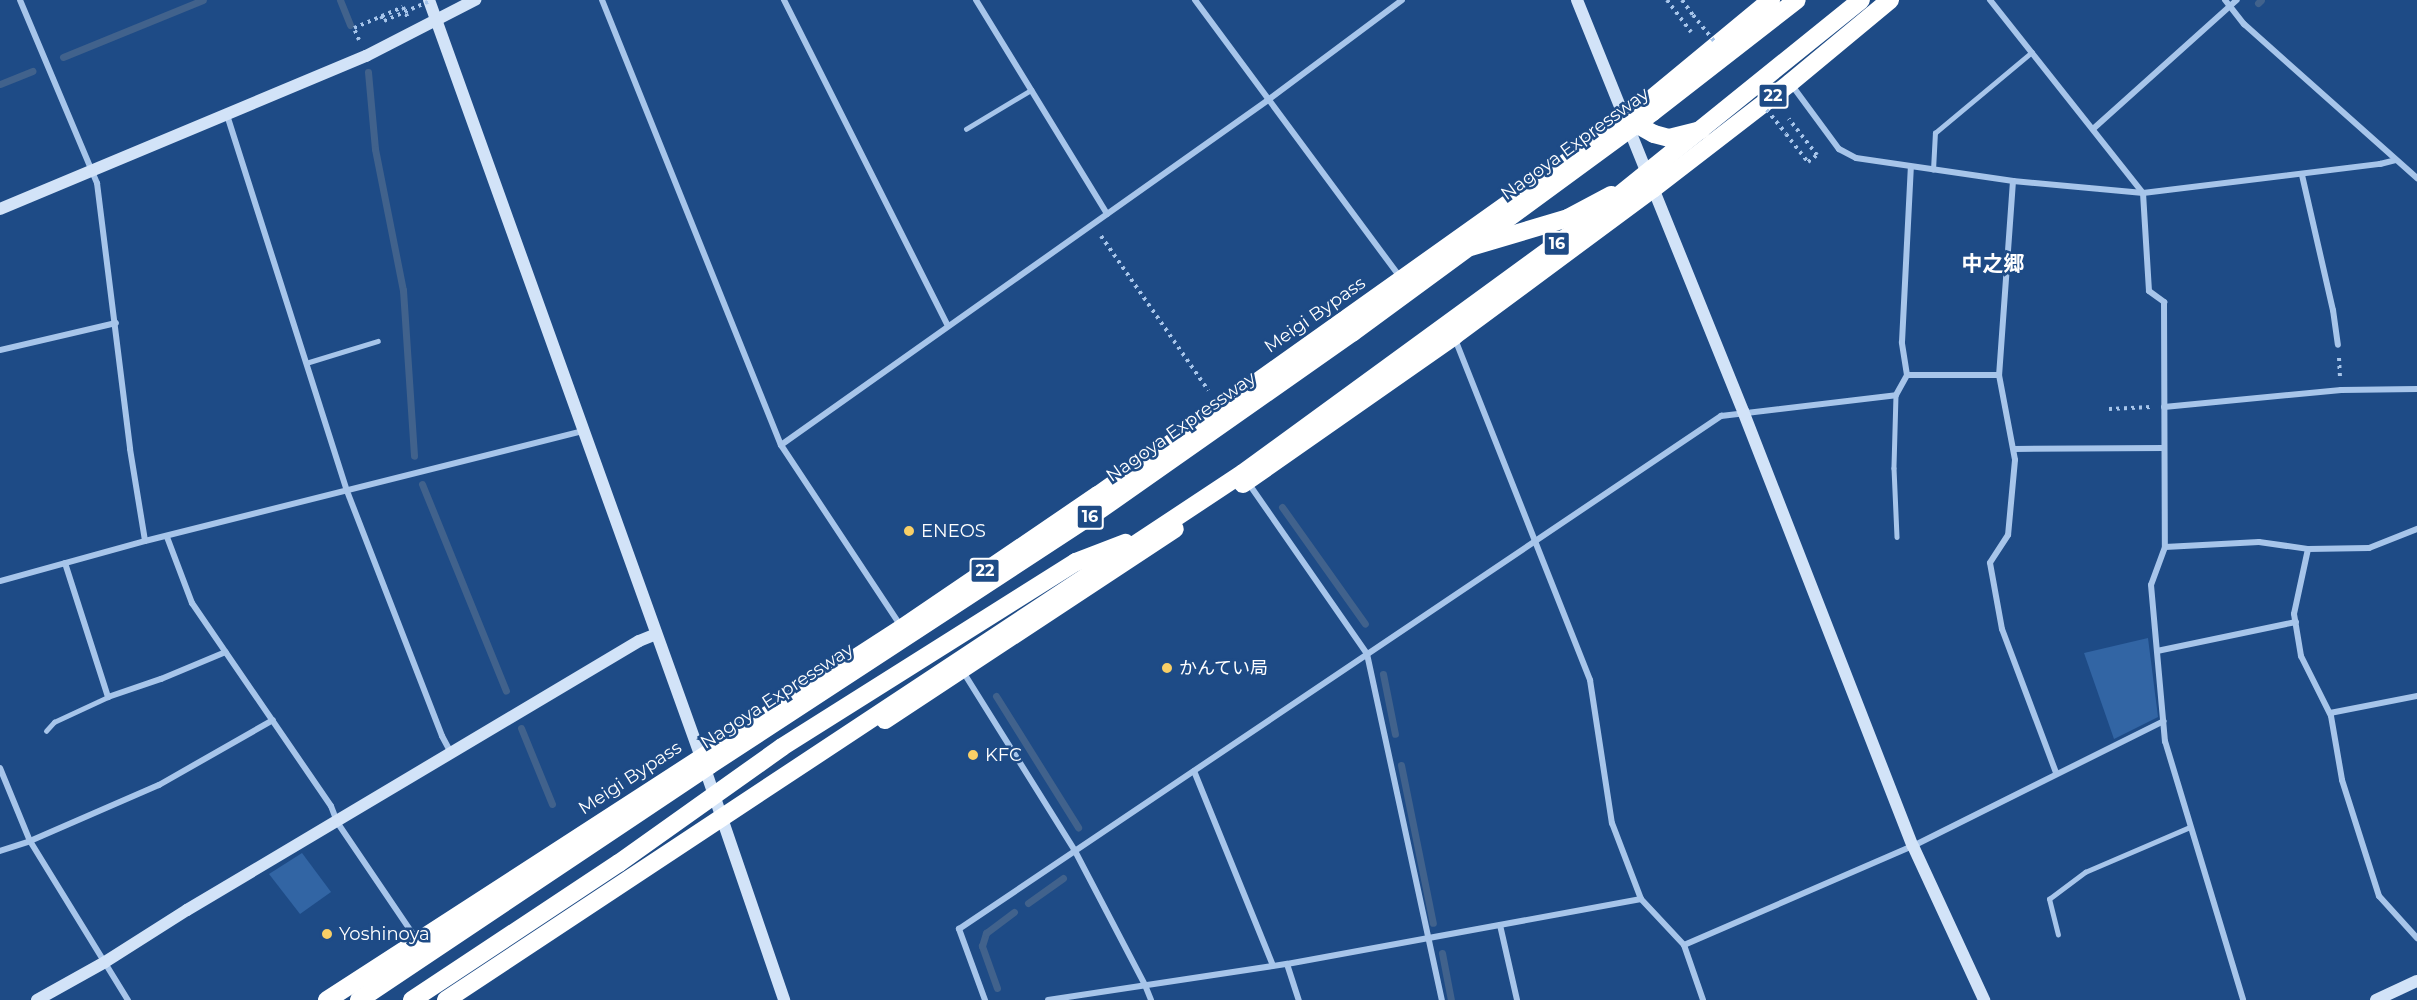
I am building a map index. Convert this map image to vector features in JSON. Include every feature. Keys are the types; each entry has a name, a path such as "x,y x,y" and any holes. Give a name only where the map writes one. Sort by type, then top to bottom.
{"highway":[{"name":"Meigi Bypass","path":"327,1000 902,628 1098,495 1627,119 1771,0"},
{"name":"Nagoya Expressway","path":"359,1000 710,765 1097,512 1352,333 1653,112 1797,0"},
{"name":"16","path":"446,1000 1155,532 1379,376 1576,230 1861,0"},
{"name":"22","path":"452,1000 962,670 1247,481 1454,336 1653,189 1790,83 1890,0"},
{"path":"1627,119 1654,134 1669,138 1687,136 1755,110"},
{"path":"1402,279 1455,253 1568,218 1621,190 1653,189"},
{"path":"412,1000 619,863 782,747 1066,568 1155,532"}],"street":[{"path":"20,0 98,183 130,449 145,541"},
{"path":"430,0 701,757 722,825 784,1000"},
{"path":"0,209 366,56 437,22 453,10 475,0"},
{"path":"602,0 781,444 902,628"},
{"path":"784,0 948,326"},
{"path":"976,0 1107,214"},
{"path":"1195,0 1402,279"},
{"path":"1385,0 1391,8"},
{"path":"781,444 1269,100 1402,0"},
{"path":"1577,0 1743,411 1913,846 1984,1000"},
{"path":"1990,0 2143,193 2149,291 2164,302 2165,547 2151,585 2165,741 2242,1000"},
{"path":"2225,0 2244,24 2417,178"},
{"path":"2093,129 2237,0"},
{"path":"1790,83 1846,154 1856,159 2013,181 2143,193 2380,165 2396,160"},
{"path":"227,115 347,491 451,754"},
{"path":"985,1000 959,929 1721,416 1743,411 1896,395 1907,375 1902,342 1911,167"},
{"path":"2301,175 2333,310 2338,345"},
{"path":"2013,181 2000,375 2014,449 2008,535 1990,563 2002,629 2056,773"},
{"path":"0,350 116,323"},
{"path":"1454,336 1590,680 1612,823 1641,899 1684,945 1703,1000"},
{"path":"1907,375 2000,375"},
{"path":"2164,407 2341,390 2417,389"},
{"path":"0,581 145,541 583,431"},
{"path":"2014,449 2164,448"},
{"path":"1247,481 1367,654 1442,1000"},
{"path":"2165,547 2259,542 2308,549 2369,548 2417,529"},
{"path":"167,537 192,603 331,806 337,822 418,941"},
{"path":"2308,549 2294,614 2301,656 2330,713 2342,780 2379,896 2417,938"},
{"path":"65,563 108,697 161,679 226,652"},
{"path":"2157,651 2296,622"},
{"path":"37,1000 105,962 216,892 639,641 656,634"},
{"path":"962,670 1075,851 1145,985 1150,1000"},
{"path":"2330,713 2417,696"},
{"path":"0,851 30,841 159,784 273,720"},
{"path":"1684,945 1913,846 2164,721"},
{"path":"0,768 30,841 128,1000"},
{"path":"1194,771 1273,966"},
{"path":"1048,1000 1287,964 1641,899"},
{"path":"1500,925 1517,1000"},
{"path":"1287,964 1299,1000"},
{"path":"2376,1000 2417,981"}],"lane":[{"path":"1933,170 1935,133 2032,52"},
{"path":"966,129 1030,90"},
{"path":"306,363 378,341"},
{"path":"1896,395 1894,468 1897,537"},
{"path":"46,732 54,722 108,697"},
{"path":"2058,935 2049,899 2085,872 2190,827"}],"path":[{"path":"381,16 384,21 430,0"},
{"path":"1666,0 1691,32"},
{"path":"1682,0 1693,15"},
{"path":"362,24 403,7"},
{"path":"1786,134 1808,162 1817,155 1789,119"},
{"path":"1093,224 1208,390"},
{"path":"2338,345 2341,390"},
{"path":"2109,409 2164,407"}],"shaded area":[{"path":"2148,638 2158,717 2114,739 2084,653"},
{"path":"302,853 331,892 300,914 269,874"}],"waterway":[{"path":"63,57 203,0"},
{"path":"340,0 350,25"},
{"path":"2258,3 2261,0"},
{"path":"0,84 32,71"},
{"path":"368,72 375,149 403,290 414,456"},
{"path":"422,484 506,691"},
{"path":"1282,507 1365,624"},
{"path":"1383,674 1395,734"},
{"path":"996,696 1078,827"},
{"path":"521,728 552,804"},
{"path":"1401,765 1433,923"},
{"path":"1028,903 1063,878"},
{"path":"997,988 982,946 986,933 1014,912"},
{"path":"1442,953 1451,1000"}],"place":[{"name":"ENEOS","path":"909,531"},
{"name":"かんてい局","path":"1167,668"},
{"name":"KFC","path":"973,755"},
{"name":"Yoshinoya","path":"327,934"}],"district":[{"name":"中之郷","path":"1993,264"}]}
